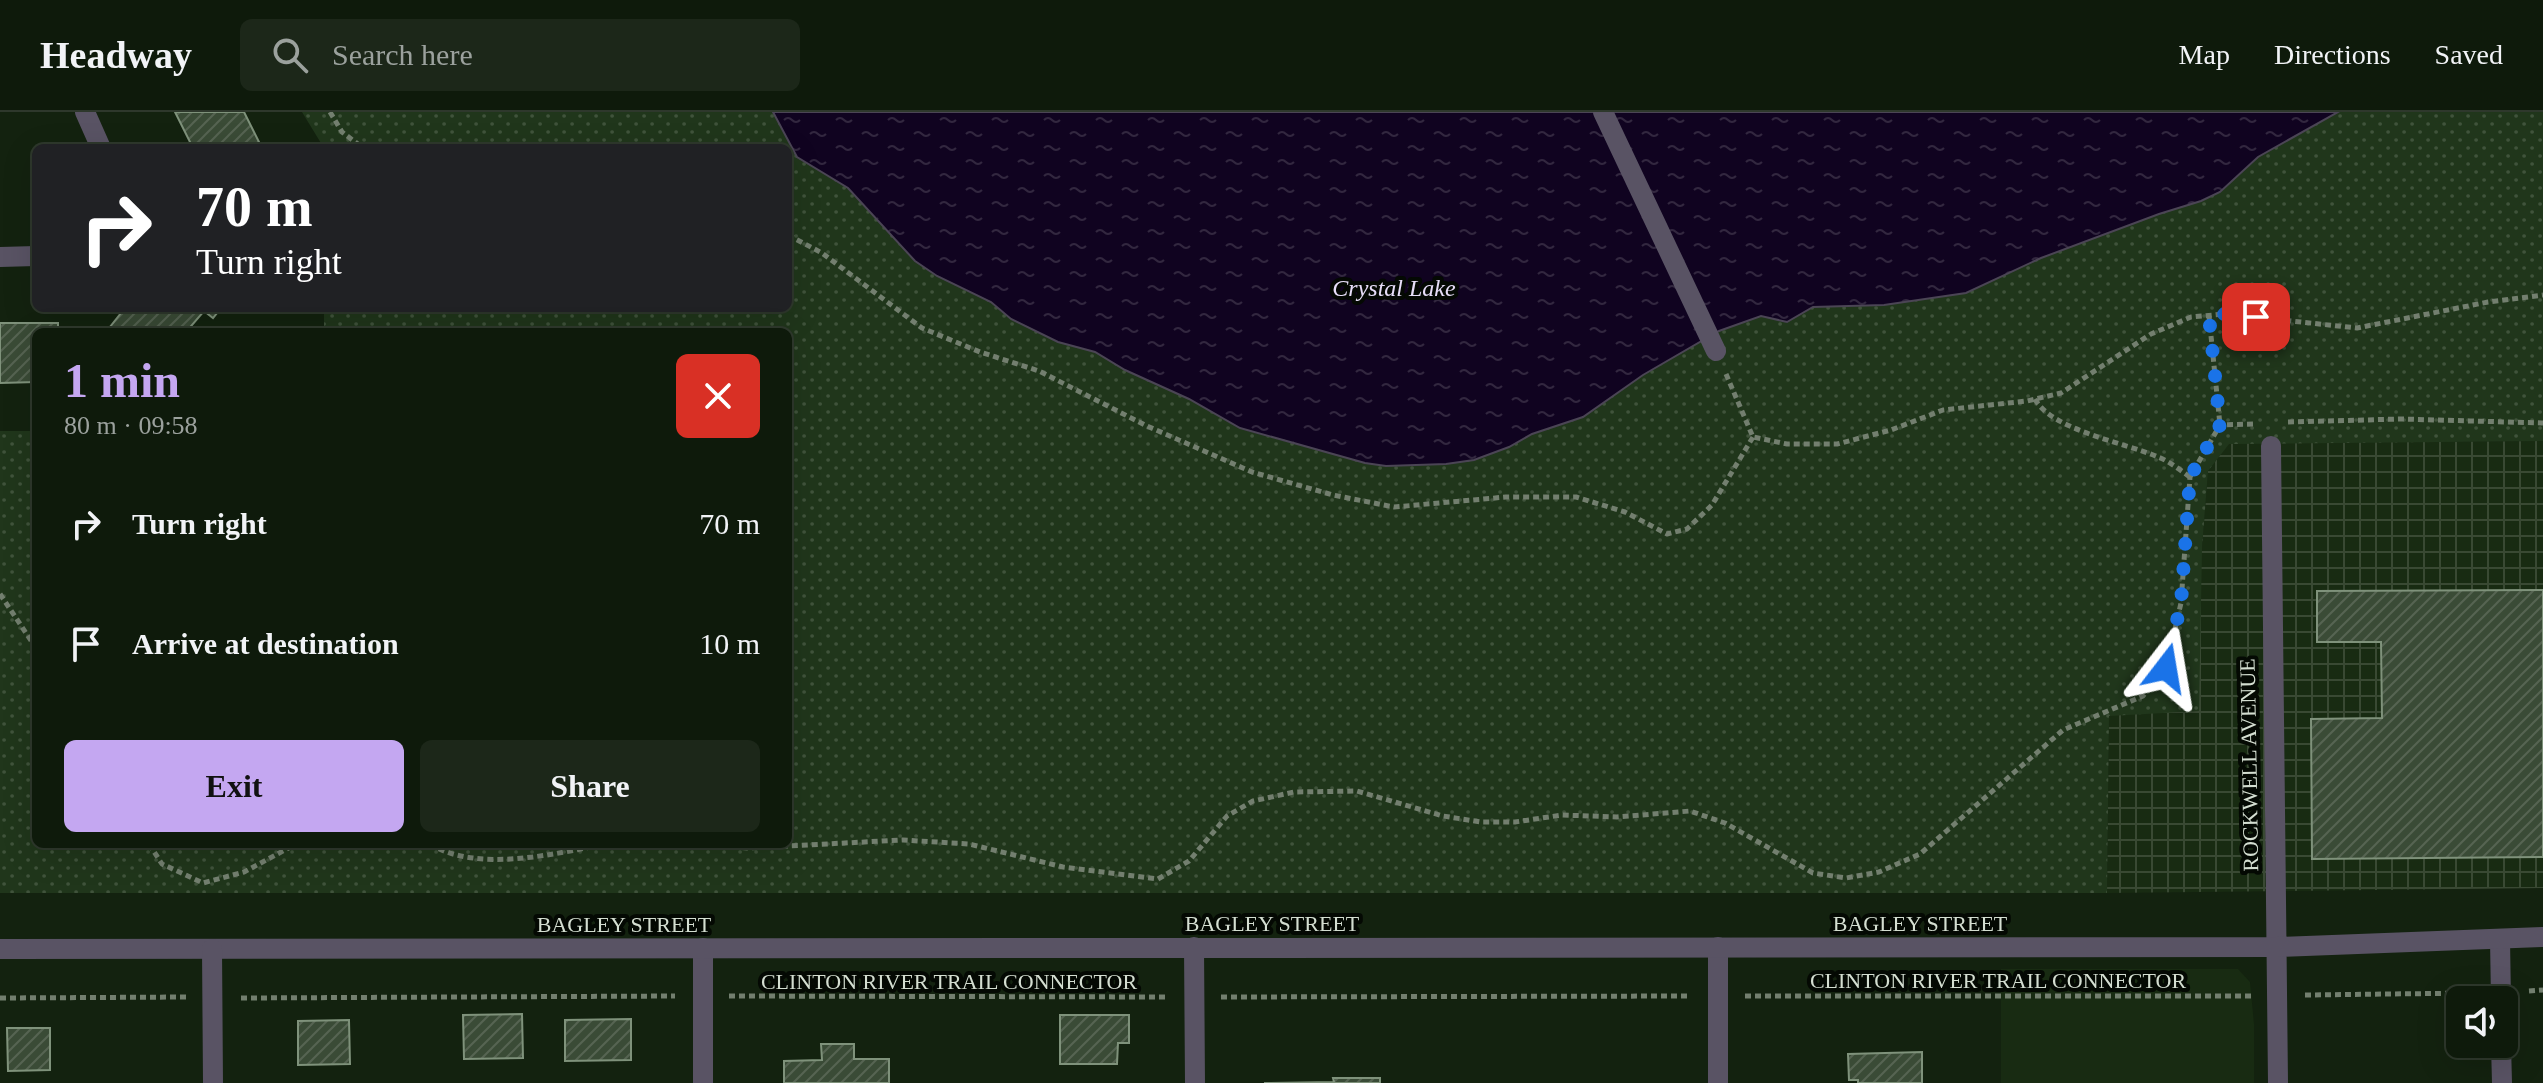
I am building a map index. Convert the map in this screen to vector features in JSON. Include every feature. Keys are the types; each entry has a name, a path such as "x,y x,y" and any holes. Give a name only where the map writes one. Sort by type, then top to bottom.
{"street":[{"path":"85,112 99,144"},
{"path":"1603,112 1716,351"},
{"path":"0,257 32,256"},
{"name":"ROCKWELL AVENUE","path":"2271,446 2273,857 2278,1083"},
{"name":"BAGLEY STREET","path":"0,949 2277,947 2543,937"},
{"path":"2500,939 2501,986"},
{"path":"1194,947 1195,1083"},
{"path":"1718,947 1718,1083"},
{"path":"703,948 703,1083"},
{"path":"212,949 213,1083"},
{"path":"2501,1058 2502,1083"}],"path":[{"path":"330,112 342,132 358,144"},
{"path":"792,237 822,253 922,328 980,352 1039,371 1147,426 1252,472 1333,495 1394,507 1506,497 1576,497 1625,512 1667,534 1687,529 1712,505 1753,437"},
{"path":"1753,437 1787,444 1837,444 1891,430 1943,410 2061,393 2151,334 2191,317 2225,314 2357,328 2488,302 2543,295"},
{"path":"792,846 903,840 969,844 1063,867 1158,879 1189,861 1227,816 1253,801 1294,792 1357,791 1443,816 1481,822 1515,822 1562,815 1617,817 1690,811 1725,823 1813,873 1846,878 1879,872 1920,854 2063,730 2143,696 2166,668 2181,603 2190,477 2220,425 2209,316"},
{"path":"1716,351 1753,437"},
{"path":"2035,399 2039,406 2074,429 2162,458 2190,477"},
{"path":"2281,423 2401,419 2543,423"},
{"path":"2220,425 2265,423"},
{"path":"0,594 32,642"},
{"path":"152,848 162,864 203,883 244,872 289,848"},
{"path":"437,848 490,861 579,848"},
{"path":"2518,994 2543,990"},
{"path":"2302,995 2446,996"},
{"path":"238,998 678,996"},
{"name":"CLINTON RIVER TRAIL CONNECTOR","path":"729,996 1169,997"},
{"path":"1219,997 1696,996"},
{"name":"CLINTON RIVER TRAIL CONNECTOR","path":"1743,996 2254,996"},
{"path":"0,998 188,997"}],"shaded area":[{"path":"302,112 773,112 791,144 322,144"},
{"path":"2338,112 2543,112 2543,441 2229,444 2208,471 2202,548 2199,711 2109,716 2107,893 0,893 0,431 32,431 32,848 792,848 792,328 324,328 324,312 792,312 792,146 798,157 848,188 915,261 937,276 991,302 1011,319 1058,342 1095,352 1125,370 1189,399 1240,429 1386,466 1509,447 1532,434 1583,417 1643,375 1719,331 1761,316 1787,322 1813,307 1966,293 2041,258 2202,201 2220,192 2258,157"},
{"path":"2543,441 2543,888 2107,893 2109,716 2202,548 2208,471 2229,443"},
{"path":"2001,969 2238,969 2250,982 2254,1083 2001,1083"}],"water":[{"name":"Crystal Lake","path":"773,112 2338,112 2258,157 2220,192 2041,258 1966,293 1884,305 1813,307 1787,322 1761,316 1719,331 1643,375 1583,417 1532,434 1509,447 1474,460 1386,466 1240,428 1095,352 1058,342 1011,319 991,302 937,276 915,261 848,188 797,157"}],"building":[{"path":"175,112 244,112 260,144 191,144"},
{"path":"122,312 203,312 189,328 109,328"},
{"path":"0,323 58,323 58,328 32,328 32,382 0,383"},
{"path":"2543,590 2543,857 2312,859 2311,719 2382,718 2381,642 2317,642 2317,591"},
{"path":"522,1014 523,1058 464,1059 463,1015"},
{"path":"1060,1015 1129,1015 1129,1043 1118,1043 1117,1064 1060,1064"},
{"path":"631,1019 631,1060 565,1061 565,1020"},
{"path":"349,1020 350,1064 298,1065 298,1021"},
{"path":"7,1028 50,1028 50,1070 8,1071"},
{"path":"821,1044 854,1044 854,1059 889,1059 889,1083 784,1083 784,1061 822,1060"},
{"path":"1922,1052 1922,1083 1858,1083 1858,1080 1849,1080 1848,1054"},
{"path":"1333,1078 1380,1078 1380,1083 1264,1083 1334,1082"}],"route":[{"path":"2166,668 2181,603 2190,477 2220,425 2209,316 2256,317"}]}
